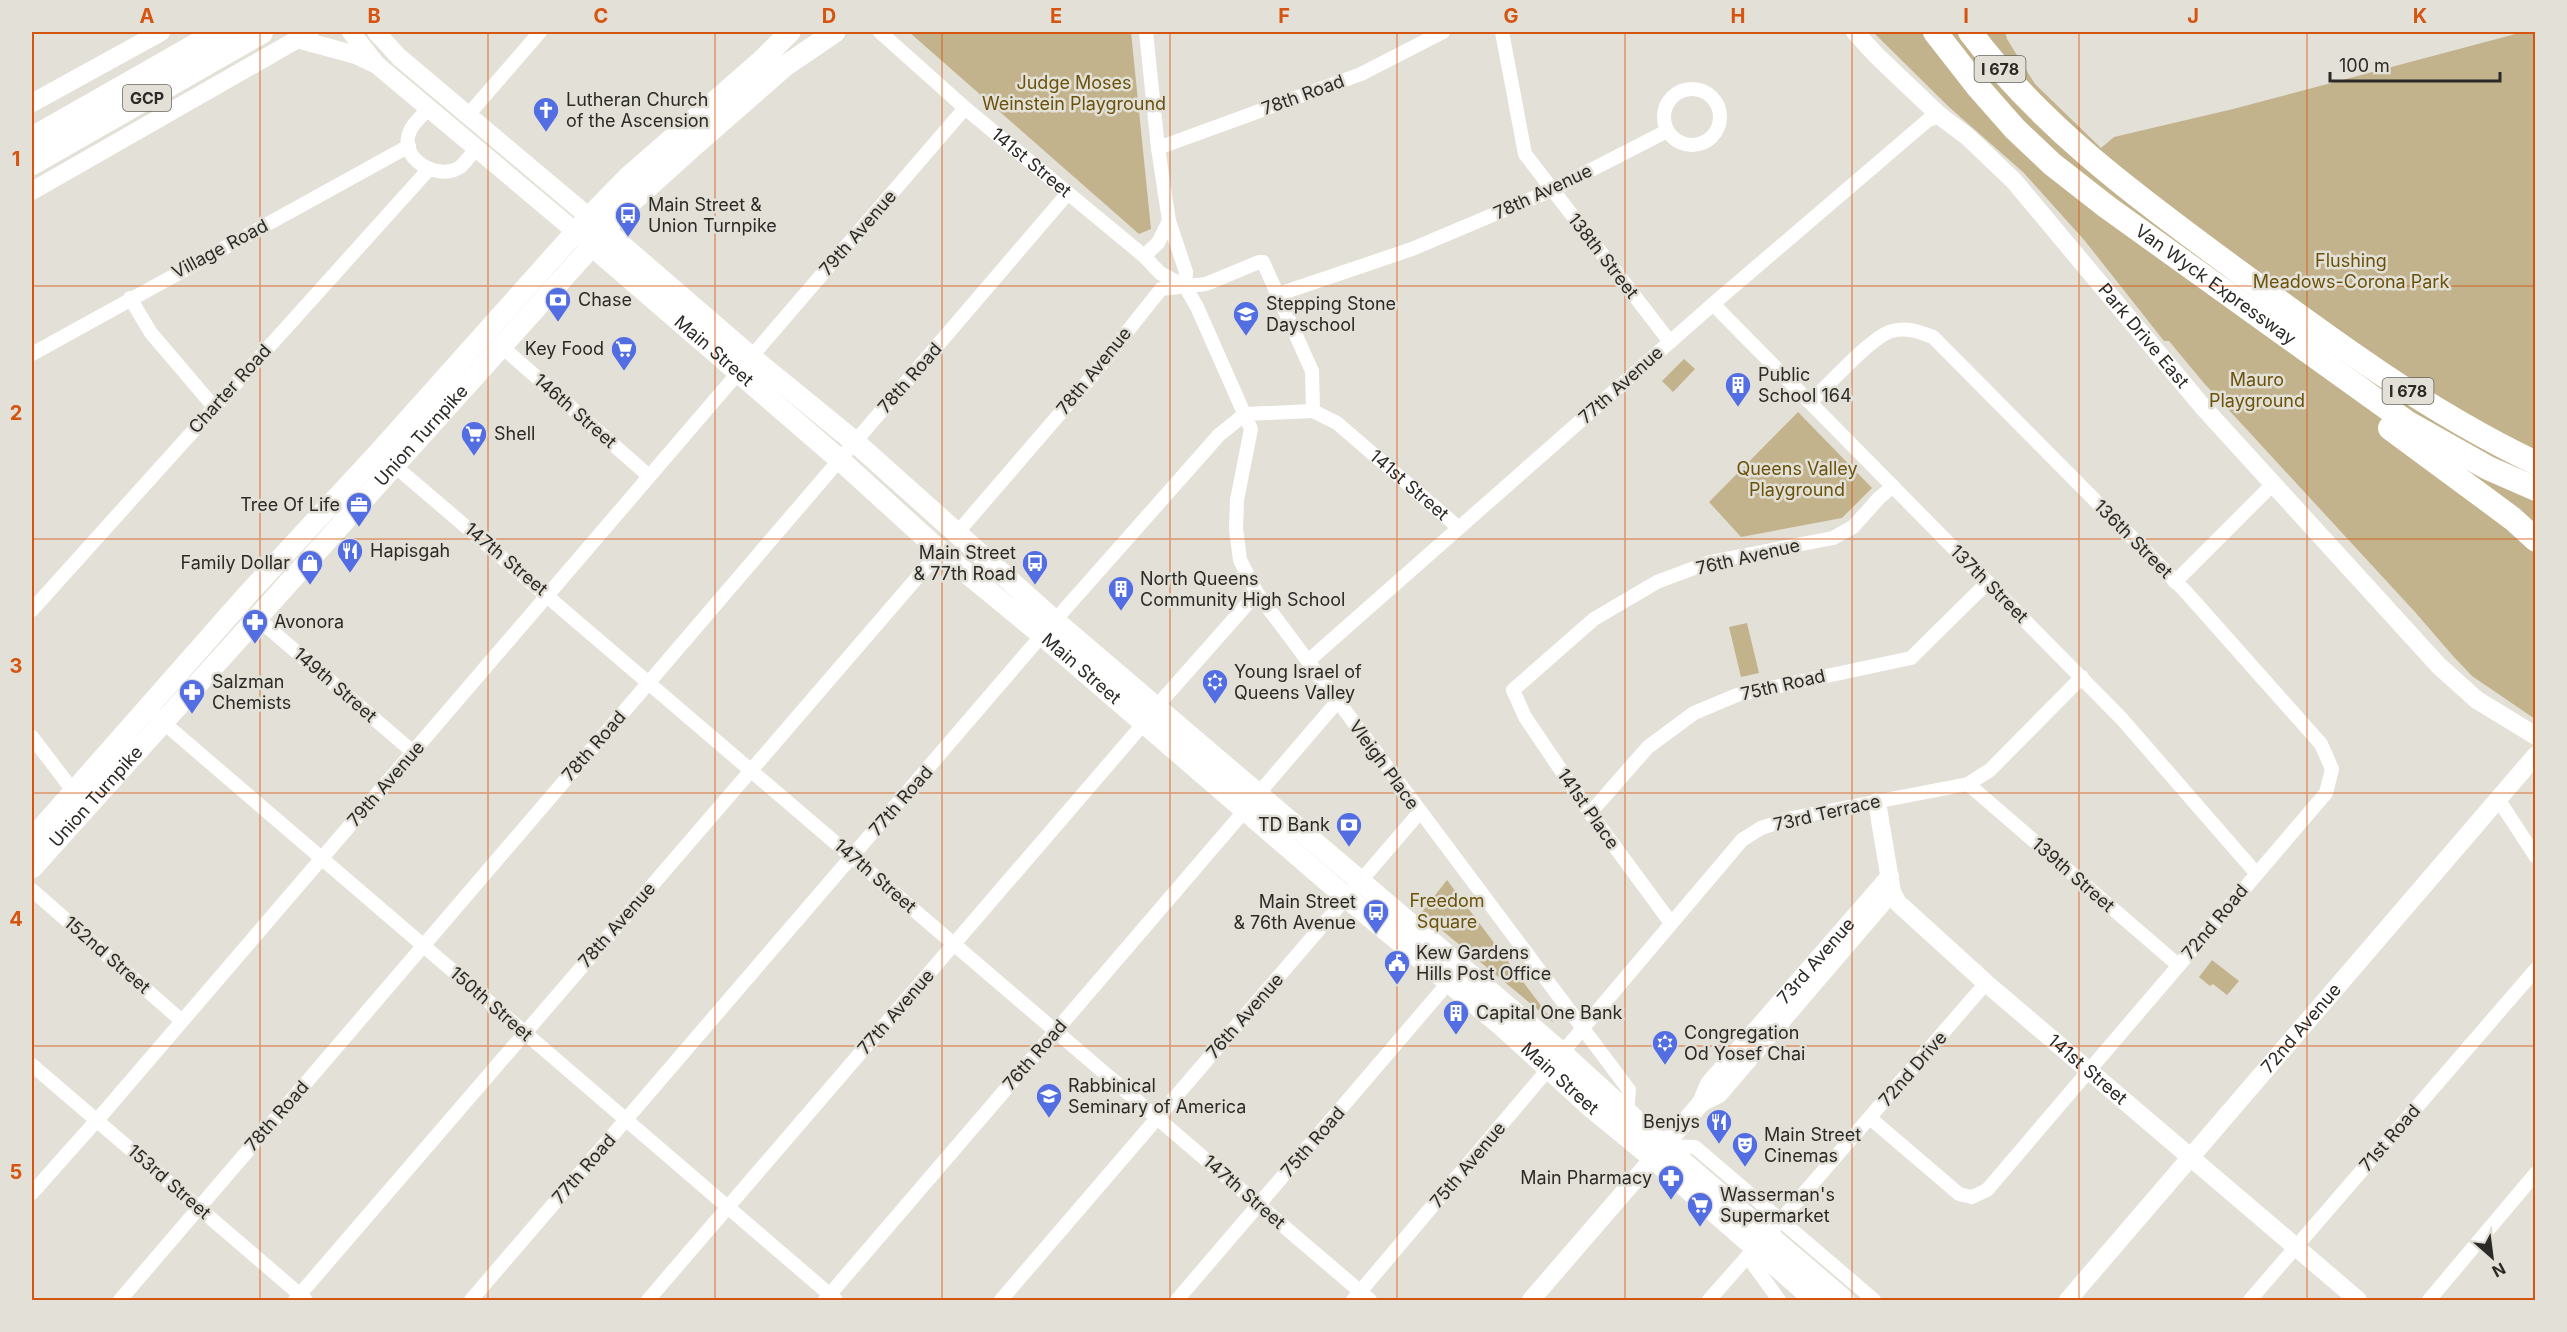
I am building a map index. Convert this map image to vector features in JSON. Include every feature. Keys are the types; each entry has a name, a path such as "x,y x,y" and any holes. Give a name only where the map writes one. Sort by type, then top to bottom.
{"highway":[{"name":"GCP","path":"33,138 220,32"},
{"name":"GCP","path":"32,163 261,32"},
{"name":"Van Wyck Expressway","path":"1935,32 1978,87 2034,148 2140,232 2204,274 2408,423 2488,468 2535,489"},
{"name":"Van Wyck Expressway","path":"1970,32 2032,104 2077,148 2126,188 2350,353 2455,421 2535,463"},
{"path":"1987,32 2032,104"},
{"path":"2140,232 2197,285 2513,519 2535,540"}],"main road":[{"name":"Union Turnpike","path":"32,839 147,708 386,459 501,346 590,231 627,178 774,40 790,32"},
{"name":"Union Turnpike","path":"32,867 257,618 386,459 590,231 616,216 785,66 811,39 836,32"},
{"name":"Main Street","path":"590,231 745,365 840,460 940,551 1049,628 1252,802 1347,898 1502,1026 1556,1061 1627,1113 1659,1152"},
{"name":"Main Street","path":"745,365 855,442 957,533 1049,628"},
{"name":"Main Street","path":"1252,802 1361,881 1556,1061 1592,1108 1659,1152 1762,1240 1844,1300"},
{"name":"Main Street","path":"1762,1240 1815,1300"}],"street":[{"path":"32,103 162,32"},
{"name":"Main Street","path":"351,32 377,65 476,149 590,231"},
{"path":"468,115 540,32"},
{"name":"141st Street","path":"880,32 965,108 1144,256 1160,273 1185,286"},
{"name":"Vleigh Place","path":"1146,32 1158,148 1169,221 1186,272 1185,286 1197,307 1251,429 1237,500 1236,529 1240,560 1257,593 1337,702 1629,1090 1627,1113"},
{"name":"78th Road","path":"1158,148 1361,74 1443,32"},
{"name":"138th Street","path":"1502,32 1525,154 1670,342"},
{"name":"Park Drive East","path":"1856,32 1876,55 1940,116 1968,137 2014,181 2203,407 2439,666 2477,700 2535,736"},
{"name":"Main Street","path":"379,33 399,57 468,115 590,231"},
{"path":"32,191 303,35 377,65"},
{"path":"1693,89 1709,95 1716,102 1719,122 1707,140 1698,144 1685,144 1676,140 1667,130 1664,110 1676,93 1693,89"},
{"name":"79th Avenue","path":"32,1193 97,1121 965,108"},
{"path":"428,109 410,130 409,146 417,161 429,169 449,171 460,167 476,149"},
{"name":"77th Avenue","path":"1308,661 1713,304 1928,120 1940,116"},
{"name":"78th Avenue","path":"957,533 1088,381 1161,290 1206,284 1259,261 1263,262 1279,294 1412,249 1552,190 1667,130"},
{"name":"Village Road","path":"32,354 409,146"},
{"name":"Charter Road","path":"32,610 429,169"},
{"name":"78th Road","path":"120,1300 1068,193"},
{"path":"1144,256 1158,243 1169,221"},
{"path":"1245,414 1313,411 1312,371 1279,294"},
{"path":"130,298 151,333 214,407"},
{"name":"137th Street","path":"1713,304 2082,677 2121,718 2256,873"},
{"name":"136th Street","path":"1810,402 1876,340 1891,331 1913,329 1933,338 2175,582 2321,744 2332,769"},
{"name":"146th Street","path":"501,346 649,476"},
{"name":"141st Street","path":"1313,411 1337,423 1459,528"},
{"name":"77th Road","path":"471,1300 1049,628 1196,460 1219,435 1245,414"},
{"name":"147th Street","path":"386,459 548,594 1056,1030 1259,1205 1361,1298"},
{"path":"2175,582 2272,485"},
{"name":"76th Avenue","path":"1513,690 1594,619 1657,582 1710,562 1833,538 1853,527 1893,486"},
{"name":"78th Avenue","path":"300,1299 525,1033 940,551"},
{"name":"75th Road","path":"1590,813 1648,747 1694,713 1737,695 1911,658 1988,582"},
{"name":"77th Avenue","path":"648,1300 1150,714 1257,593"},
{"name":"149th Street","path":"257,618 412,752"},
{"name":"73rd Terrace","path":"1581,1028 1742,840 1761,828 1792,818 1968,784 1990,770 2082,677"},
{"name":"141st Place","path":"1513,690 1525,717 1590,813 1671,923"},
{"name":"76th Road","path":"830,1299 1056,1030 1337,702"},
{"name":"150th Street","path":"147,708 728,1207 830,1299"},
{"path":"32,737 74,792"},
{"name":"72nd Avenue","path":"2068,1300 2535,755"},
{"name":"72nd Road","path":"1870,1119 1959,1194 1972,1197 1987,1190 2325,793 2332,769"},
{"name":"139th Street","path":"1968,784 2178,965"},
{"path":"2498,798 2535,857"},
{"name":"141st Street","path":"1877,802 1891,884 1898,903 1986,983 2358,1300"},
{"name":"76th Avenue","path":"1001,1300 1419,813"},
{"name":"73rd Avenue","path":"1531,1300 1701,1103 1709,1084 1891,884"},
{"name":"152nd Street","path":"32,890 182,1021"},
{"name":"71st Road","path":"2250,1300 2534,972"},
{"name":"75th Road","path":"1177,1300 1448,983"},
{"name":"72nd Drive","path":"1709,1300 1870,1119 1986,983"},
{"name":"75th Avenue","path":"1361,1298 1581,1028"},
{"name":"153rd Street","path":"32,1065 300,1299"},
{"name":"Main Street","path":"1659,1152 1695,1148 1762,1240 1874,1300"},
{"path":"2429,1300 2535,1173"},
{"path":"1762,1240 1779,1300"}],"green space":[{"name":"Judge Moses Weinstein Playground","path":"909,32 1131,32 1151,229 1139,234"},
{"name":"Flushing Meadows-Corona Park","path":"1873,32 2005,32 2035,84 2101,148 2114,137 2233,109 2523,32 2535,32 2535,719 2472,676 2203,382 2169,341 2164,341 2085,241 2023,172 1949,107"},
{"path":"1684,359 1695,369 1673,392 1662,381"},
{"name":"Queens Valley Playground","path":"1798,412 1872,488 1842,518 1741,537 1709,502"},
{"path":"1747,623 1759,673 1741,677 1729,627"},
{"name":"Freedom Square","path":"1447,880 1554,1023 1421,913"},
{"path":"2212,960 2239,981 2227,995 2199,977"}],"place":[{"name":"Lutheran Church of the Ascension","path":"546,133"},
{"name":"Main Street & Union Turnpike","path":"628,238"},
{"name":"Chase","path":"558,323"},
{"name":"Stepping Stone Dayschool","path":"1246,337"},
{"name":"Key Food","path":"624,372"},
{"name":"Public School 164","path":"1738,408"},
{"name":"Shell","path":"474,457"},
{"name":"Tree Of Life","path":"359,528"},
{"name":"Hapisgah","path":"350,574"},
{"name":"Family Dollar","path":"310,586"},
{"name":"Main Street & 77th Road","path":"1035,586"},
{"name":"North Queens Community High School","path":"1121,612"},
{"name":"Avonora","path":"255,645"},
{"name":"Young Israel of Queens Valley","path":"1215,705"},
{"name":"Salzman Chemists","path":"192,715"},
{"name":"TD Bank","path":"1349,848"},
{"name":"Main Street & 76th Avenue","path":"1376,935"},
{"name":"Kew Gardens Hills Post Office","path":"1397,986"},
{"name":"Capital One Bank","path":"1456,1036"},
{"name":"Congregation Od Yosef Chai","path":"1665,1066"},
{"name":"Rabbinical Seminary of America","path":"1049,1119"},
{"name":"Benjys","path":"1719,1145"},
{"name":"Main Street Cinemas","path":"1745,1168"},
{"name":"Main Pharmacy","path":"1671,1201"},
{"name":"Wasserman's Supermarket","path":"1700,1228"}],"park label":[{"name":"Mauro Playground","path":"2257,390"}]}
